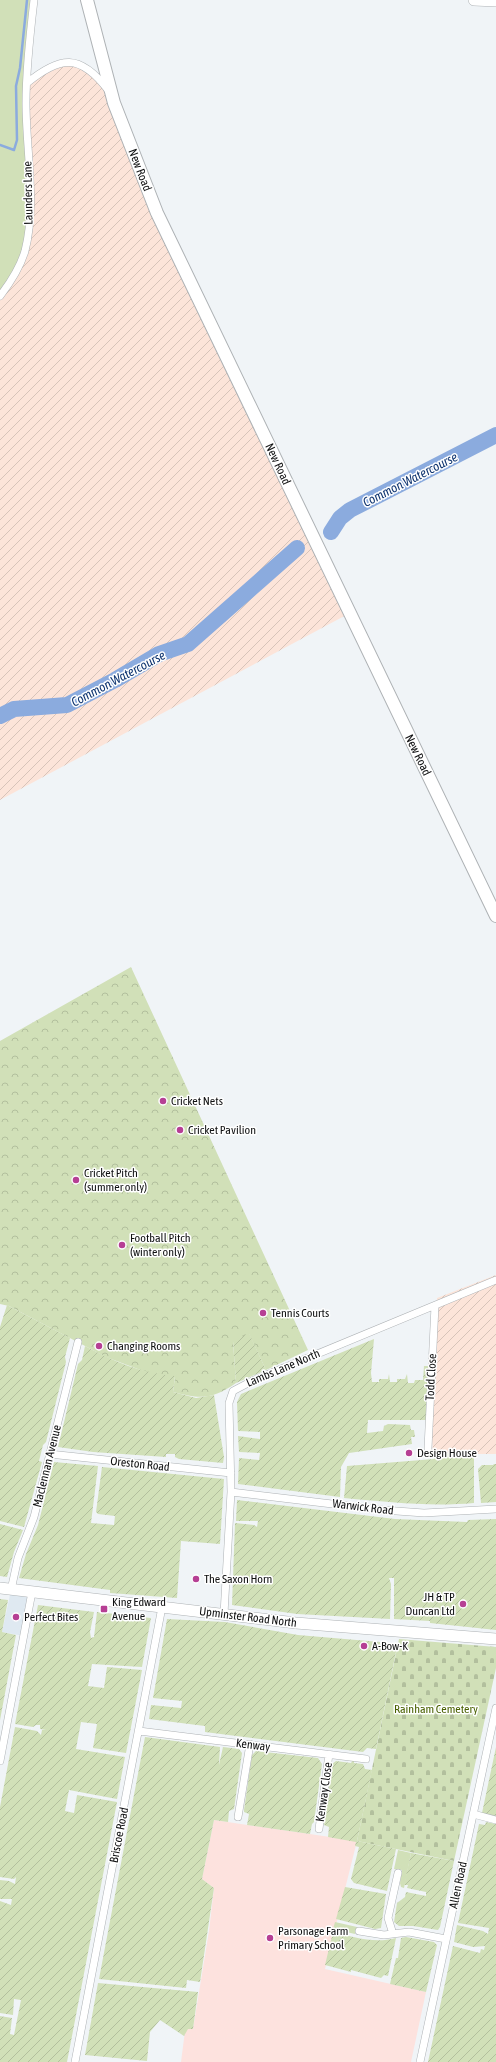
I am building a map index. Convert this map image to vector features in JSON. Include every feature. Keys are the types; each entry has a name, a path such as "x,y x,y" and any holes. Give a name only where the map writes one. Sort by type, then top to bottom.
{"main road":[{"name":"New Road","path":"87,0 114,103 160,220 496,916"}],"street":[{"name":"Launders Lane","path":"0,296 17,271 24,252 29,228 27,83 34,0"},
{"path":"474,0 496,1"},
{"path":"27,83 44,69 64,61 80,65 95,75 107,89 114,103"},
{"name":"Lambs Lane North","path":"224,1614 231,1492 229,1403 230,1397 237,1388 496,1280"},
{"name":"Todd Close","path":"428,1448 434,1306"},
{"name":"Maclennan Avenue","path":"5,1589 34,1518 78,1342"},
{"name":"Oreston Road","path":"50,1454 231,1473"},
{"name":"Warwick Road","path":"231,1492 383,1510 424,1513 496,1509"},
{"name":"Upminster Road North","path":"5,1589 296,1623 496,1639"},
{"path":"0,1761 32,1592"},
{"name":"Briscoe Road","path":"75,2062 162,1607"},
{"name":"Allen Road","path":"420,2062 496,1708"},
{"name":"Kenway","path":"139,1731 366,1759"},
{"path":"238,1817 250,1744"},
{"name":"Kenway Close","path":"319,1829 329,1754"},
{"path":"473,1814 496,1820"},
{"path":"393,1934 388,1918 398,1873"},
{"path":"359,1931 377,1935 409,1932 446,1938"}],"shaded area":[{"path":"63,61 80,65 107,89 139,169 350,613 0,800 0,297 27,83"},
{"path":"496,1275 496,1454 474,1454 473,1450 433,1455 431,1418 437,1298"},
{"path":"11,1590 32,1592 24,1636 2,1632"},
{"name":"Parsonage Farm Primary School","path":"214,1820 357,1841 325,1969 426,1992 411,2062 181,2062 185,2031 188,2028 193,2029 209,1931 214,1888 202,1879"}],"green space":[{"path":"0,0 31,0 29,24 29,228 24,253 0,296"},
{"path":"131,967 308,1350 266,1370 249,1334 233,1342 236,1383 228,1389 213,1395 198,1397 173,1392 175,1377 151,1374 106,1357 9,1306 0,1304 0,1041"},
{"path":"7,1305 70,1338 65,1357 66,1362 46,1442 43,1445 39,1461 42,1462 24,1527 0,1521 0,1327"},
{"path":"249,1333 266,1370 236,1383 233,1341"},
{"path":"374,1339 371,1373 372,1382 379,1382 379,1379 388,1379 389,1374 390,1382 397,1382 397,1379 405,1379 407,1374 408,1383 414,1383 415,1380 423,1380 424,1366 428,1366 426,1420 368,1420 367,1433 383,1431 384,1426 388,1424 410,1425 411,1430 414,1430 415,1437 411,1437 412,1444 349,1453 341,1467 340,1497 238,1484 239,1458 259,1460 260,1453 239,1452 238,1436 260,1439 260,1432 238,1431 237,1402 241,1394"},
{"path":"85,1346 128,1366 163,1375 175,1376 173,1392 196,1398 214,1395 224,1457 223,1463 179,1459 175,1457 175,1454 166,1454 166,1457 93,1452 58,1447 78,1364 82,1360"},
{"path":"474,1450 474,1503 425,1504 344,1498 347,1466 434,1459 434,1455"},
{"path":"54,1462 98,1466 91,1523 114,1525 115,1516 98,1514 96,1512 102,1467 224,1479 220,1544 181,1541 177,1598 110,1593 110,1590 19,1578 26,1554 38,1525"},
{"path":"496,1464 496,1502 481,1503 478,1469 482,1465"},
{"path":"237,1500 395,1519 467,1522 468,1520 496,1519 496,1630 430,1623 430,1621 394,1619 394,1578 389,1578 391,1584 390,1619 297,1614 232,1605 235,1523 254,1525 257,1527 258,1521 236,1521"},
{"path":"0,1524 23,1530 14,1552 7,1577 0,1576"},
{"path":"0,1599 8,1600 2,1632 16,1635 0,1720"},
{"path":"38,1605 94,1612 90,1632 91,1638 94,1637 97,1612 151,1618 142,1667 92,1664 88,1686 104,1688 107,1667 142,1670 126,1753 93,1748 97,1724 81,1722 76,1749 125,1757 117,1799 69,1790 65,1811 74,1813 77,1795 117,1802 67,2062 0,2062 0,2016 12,2018 10,2034 14,2035 21,2000 14,1999 13,2015 0,2013 0,1901 11,1905 12,1899 0,1899 0,1880 9,1881 15,1884 16,1877 14,1879 0,1877 0,1807 15,1727 37,1731 41,1735 42,1730 46,1730 40,1729 40,1725 33,1727 15,1724"},
{"path":"167,1619 225,1622 298,1635 380,1642 380,1644 397,1647 376,1749 367,1748 363,1752 205,1732 205,1726 149,1719 151,1705 181,1708 182,1701 153,1698"},
{"name":"Rainham Cemetery","path":"399,1639 496,1647 496,1668 454,1861 357,1841"},
{"path":"145,1737 220,1747 219,1765 223,1747 239,1749 242,1753 234,1809 229,1811 228,1822 214,1820 202,1879 214,1888 200,1982 187,1980 186,1988 99,1979"},
{"path":"496,1747 496,1816 482,1813"},
{"path":"256,1751 318,1758 322,1764 314,1822 312,1824 310,1834 247,1825 249,1814 244,1812 244,1810 252,1755"},
{"path":"354,1758 354,1763 363,1764 365,1769 372,1770 357,1841 396,1849 387,1891 354,1883 351,1879 359,1847 355,1846 356,1842 328,1837 329,1827 324,1825 332,1764 336,1761 351,1763"},
{"path":"486,1822 496,1824 496,2062 428,2062 453,1946 480,1953 481,1949 484,1950 485,1946 473,1947 454,1942 457,1925 483,1931 488,1934 489,1928 458,1923 479,1824 485,1825"},
{"path":"398,1850 411,1853 404,1888 401,1887 400,1883 402,1870 394,1869"},
{"path":"411,1853 454,1861 440,1927 438,1930 413,1926 399,1926 394,1922 397,1903 405,1897 406,1892 426,1896 426,1892 407,1888 408,1885 404,1885"},
{"path":"345,1887 386,1894 381,1928 375,1929 336,1919"},
{"path":"335,1922 357,1927 355,1934 333,1929"},
{"path":"333,1932 356,1938 372,1940 388,1940 396,1938 388,1976 384,1975 381,1978 325,1965"},
{"path":"406,1937 434,1942 437,1945 426,1992 390,1984 396,1958 398,1958 401,1938"},
{"path":"98,1983 198,1992 193,2029 188,2029 184,2036 160,2020 150,2032 147,2061 85,2055"}],"waterway":[{"path":"0,145 14,150 17,140 16,86 20,68 27,0"},
{"name":"Common Watercourse","path":"331,532 340,518 350,510 496,435"},
{"name":"Common Watercourse","path":"0,716 14,709 67,705 115,680 159,654 188,644 297,548"}],"place":[{"name":"Cricket Nets","path":"163,1101"},
{"name":"Cricket Pavilion","path":"180,1130"},
{"name":"Cricket Pitch (summer only)","path":"76,1180"},
{"name":"Football Pitch (winter only)","path":"122,1245"},
{"name":"Tennis Courts","path":"263,1313"},
{"name":"Changing Rooms","path":"99,1346"},
{"name":"Design House","path":"409,1453"},
{"name":"The Saxon Horn","path":"196,1579"},
{"name":"JH & TP Duncan Ltd","path":"463,1604"},
{"name":"King Edward Avenue","path":"104,1609"},
{"name":"Perfect Bites","path":"16,1617"},
{"name":"A-Bow-K","path":"364,1646"},
{"name":"Parsonage Farm Primary School","path":"270,1938"}]}
